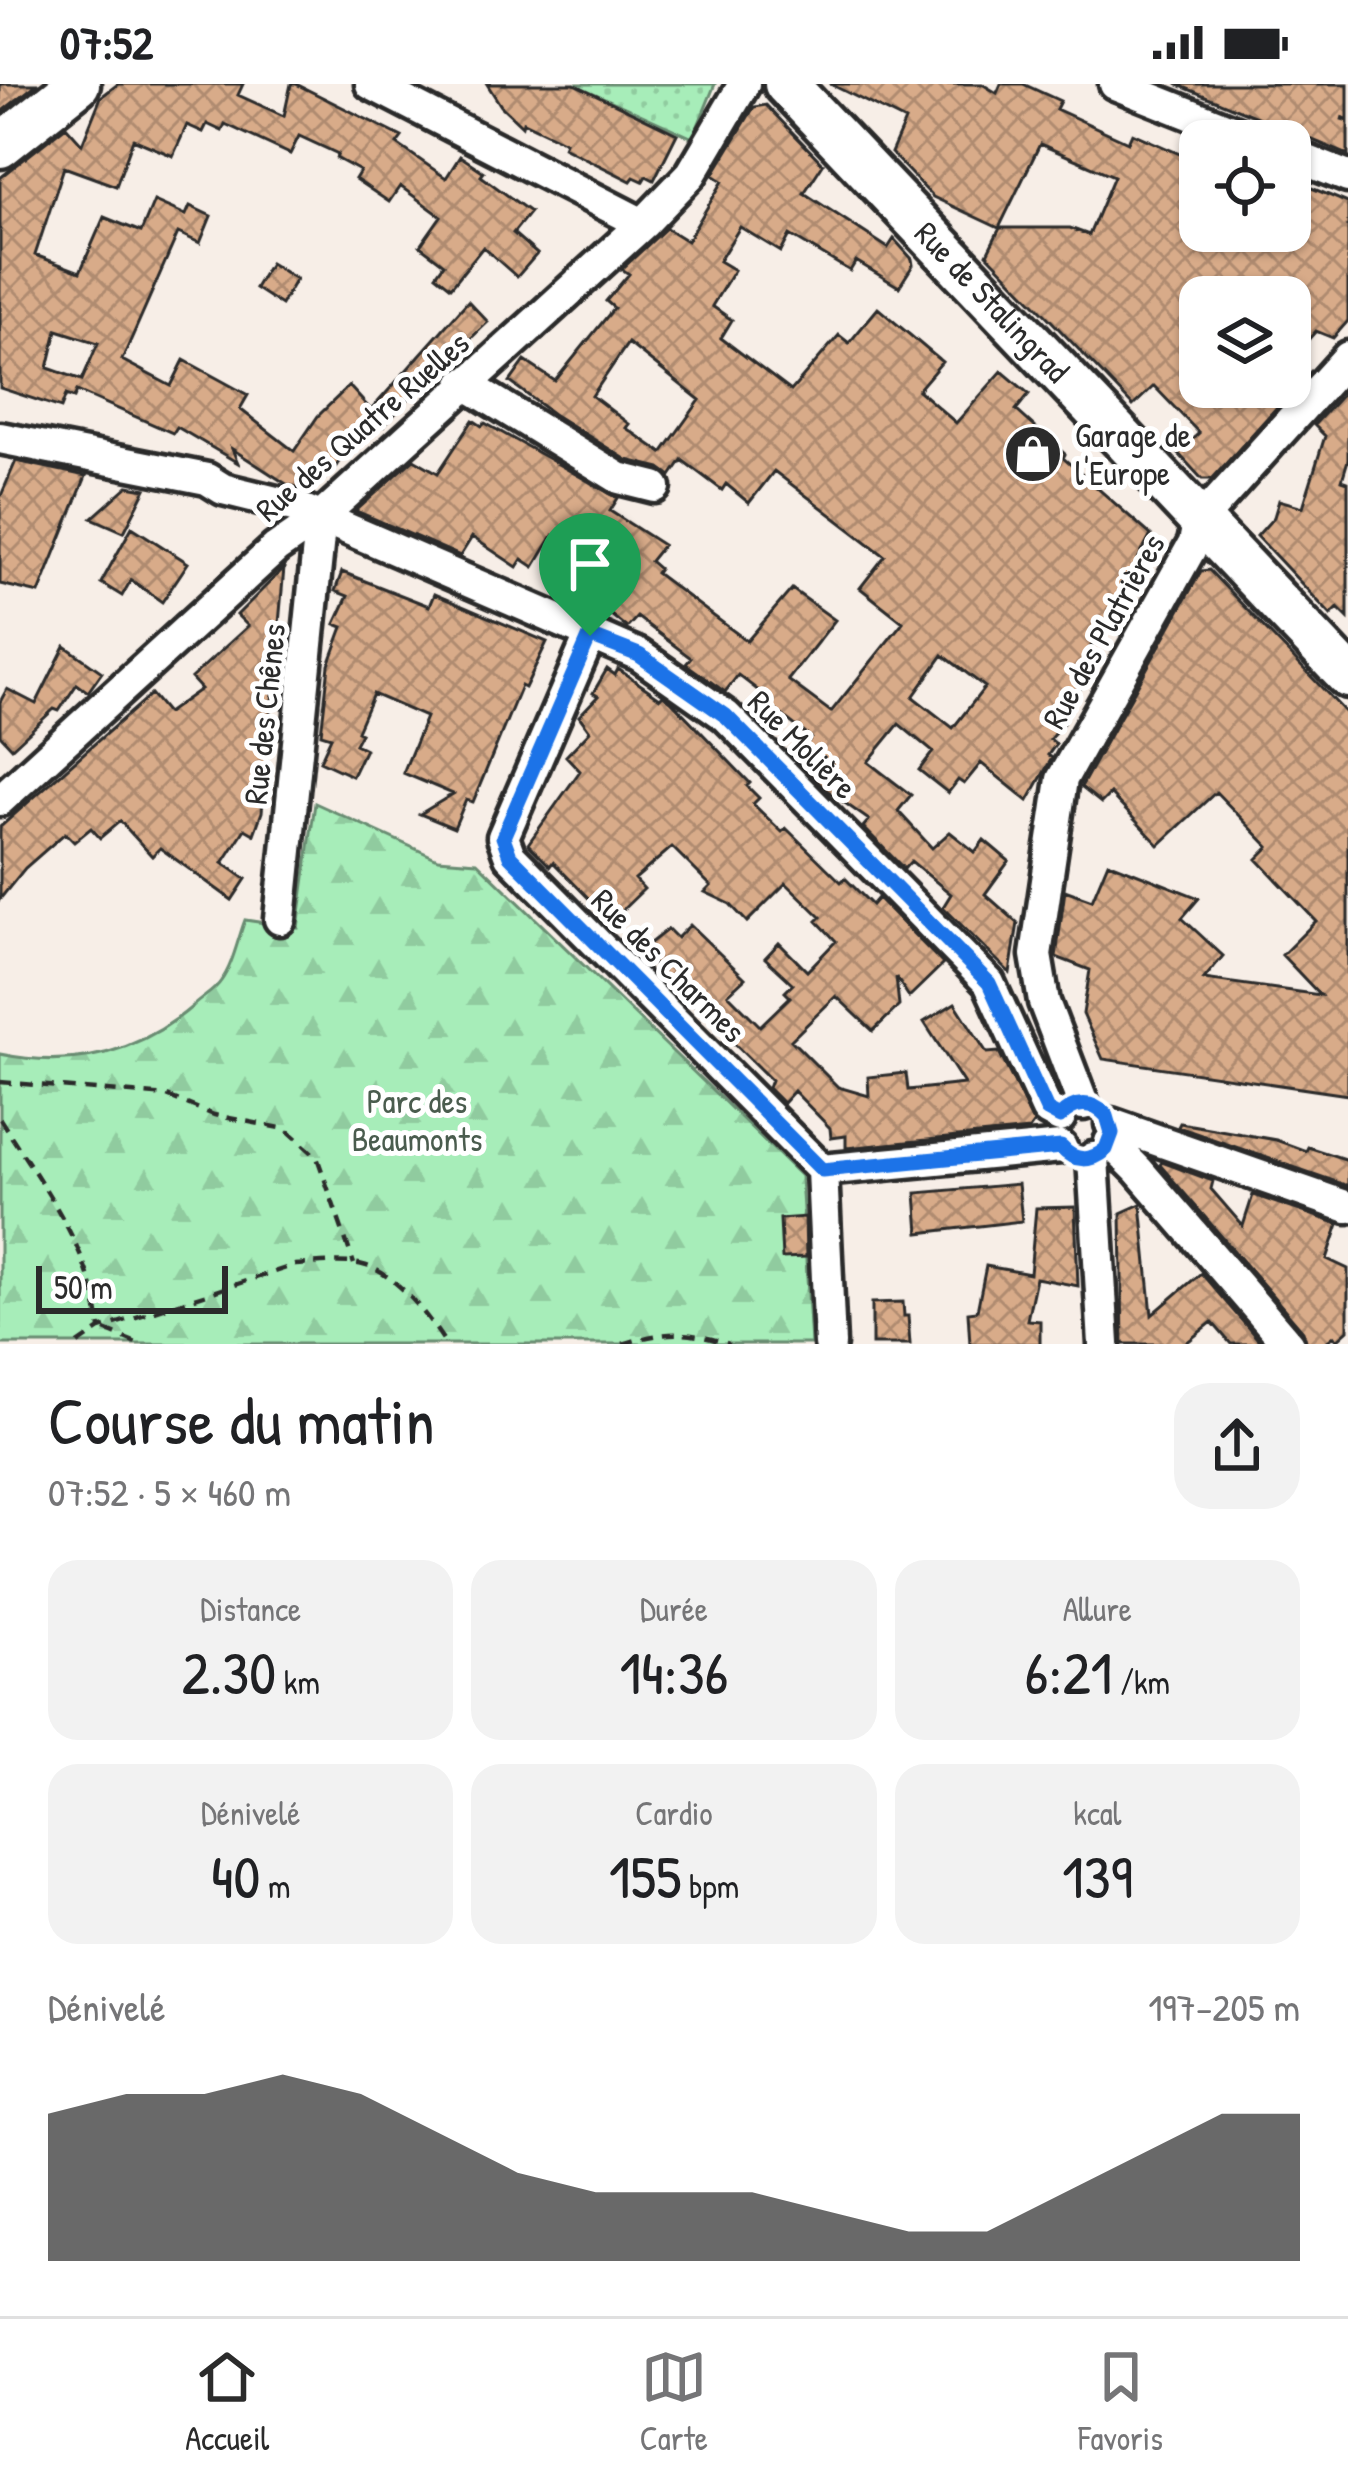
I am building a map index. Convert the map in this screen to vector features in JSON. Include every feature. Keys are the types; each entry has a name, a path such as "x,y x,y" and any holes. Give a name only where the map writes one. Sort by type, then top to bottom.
{"main road":[{"path":"0,146 78,84"},
{"name":"Rue de Stalingrad","path":"786,84 1348,676"}],"street":[{"path":"371,84 643,224"},
{"name":"Rue des Quatre Ruelles","path":"0,800 643,224 691,175 745,84"},
{"path":"1115,84 1205,120"},
{"path":"1311,162 1348,177"},
{"name":"Rue des Platrières","path":"1068,1123 1036,955 1062,779 1194,543 1198,523 1348,356"},
{"path":"464,383 619,478 655,487"},
{"name":"Rue Molière","path":"0,438 207,479 223,489 297,507 639,655 726,716 989,983 1047,1110 1068,1123"},
{"name":"Rue des Chênes","path":"280,919 321,517"},
{"name":"Rue des Charmes","path":"590,636 503,837 510,856 822,1170"},
{"path":"830,1344 822,1170 1068,1123 1101,1109 1104,1344"},
{"path":"1068,1123 1078,1159 1104,1141 1348,1207"},
{"path":"1104,1141 1138,1170 1288,1344"}],"path":[{"path":"0,1082 167,1096 214,1115 286,1129 317,1157 354,1264"},
{"path":"0,1119 58,1209 83,1260 100,1329"},
{"path":"78,1344 100,1329 295,1265 354,1264 377,1270 425,1314 446,1344"},
{"path":"100,1329 139,1344"},
{"path":"623,1344 671,1332 726,1344"}],"green space":[{"path":"574,84 715,84 693,138"},
{"name":"Parc des Beaumonts","path":"315,803 438,859 477,862 801,1176 811,1344 0,1344 0,1054 53,1060 126,1047 171,1023 218,985 245,920 298,928"}],"building":[{"path":"0,84 37,84 0,113"},
{"path":"118,84 243,84 238,95 284,116 291,84 296,84 402,137 397,144 446,178 460,156 484,172 481,176 530,212 513,233 537,254 517,277 483,247 451,287 436,275 444,264 420,246 441,216 400,186 389,202 355,179 360,171 336,158 338,154 299,136 290,154 225,124 222,131 207,124 203,132 187,125 173,156 133,139 116,186 64,167 35,255 80,272 104,217 141,232 154,201 186,215 190,206 211,216 200,243 178,233 122,360 171,386 184,360 248,395 240,409 294,451 318,416 349,386 371,410 468,301 488,322 440,364 384,426 371,413 331,474 308,490 288,485 232,449 238,463 177,427 173,433 77,391 74,398 66,395 61,408 0,388 0,178 66,126 82,144 101,97","holes":["57,330 98,343 82,380 48,368"]},
{"path":"487,84 574,84 677,134 654,180 646,176 643,181 634,177 631,181 563,147 565,142 523,122 522,126"},
{"path":"830,84 982,84 997,93 1001,84 1023,84 1060,101 1056,109 1128,142 1132,133 1179,154 1179,252 1311,252 1311,188 1348,203 1348,321 1333,338 1316,331 1311,337 1311,276 1179,276 1179,408 1276,408 1212,479 1202,479 1178,453 1199,433 1154,386 1133,406 987,254 1000,228 1070,228 1089,235 1114,176 1040,144 999,228 933,197 891,153 905,121"},
{"path":"1176,84 1348,84 1348,155 1311,139 1311,120 1264,120"},
{"path":"766,105 823,164 804,193 888,248 894,239 913,265 899,287 856,261 850,271 790,235 781,252 740,227 719,261 734,270 712,306 732,320 721,338 791,391 839,335 849,343 878,308 942,362 918,390 956,423 1002,371 1029,394 1016,410 1151,535 1074,678 1083,685 1057,719 1063,723 1050,739 1056,744 1048,755 1052,758 1028,801 981,763 964,784 958,780 948,793 919,770 933,752 899,724 868,762 911,795 898,811 932,848 950,832 975,852 984,840 1009,861 985,894 1018,923 1010,973 943,907 951,894 911,861 904,869 863,827 869,820 825,789 795,758 811,738 769,705 772,701 738,675 725,692 686,664 691,658 637,617 627,628 585,594 577,607 563,601 552,537 534,567 522,559 517,567 472,537 460,556 356,511 414,459 438,473 473,420 482,426 485,423 618,498 610,511 663,545 650,561 659,569 656,573 747,641 792,589 835,620 788,680 831,712 903,622 860,588 885,556 774,471 749,503 726,484 722,490 682,460 671,476 660,468 627,460 510,382 525,361 555,381 614,308 606,301 629,274 622,269 666,228 687,241 723,181 713,175 754,107","holes":["628,343 700,400 662,453 592,396","943,655 985,687 953,728 913,697"]},
{"path":"270,263 296,279 281,305 255,288"},
{"path":"1348,388 1348,460 1342,480 1348,482 1348,618 1338,608 1331,615 1257,536 1274,517 1279,500 1303,507 1325,436 1314,425"},
{"path":"16,461 86,476 39,593 0,584 0,498"},
{"path":"128,486 146,489 124,532 92,518"},
{"path":"132,527 188,563 162,602 131,580 122,596 101,583"},
{"path":"284,568 262,812 254,834 245,829 223,863 246,879 232,900 160,848 152,856 120,821 100,838 91,828 74,842 65,833 25,868 0,899 0,827 151,694 167,713 201,689 191,678 248,626 237,615"},
{"path":"1209,570 1348,715 1348,1095 1103,1059 1083,1014 1090,970 1056,957 1065,890 1092,900 1108,862 1199,898 1182,918 1223,956 1204,979 1320,995 1282,955 1316,921 1257,859 1269,847 1216,792 1159,845 1110,794 1101,803 1081,787 1201,571"},
{"path":"342,572 429,606 434,594 547,642 525,688 521,686 473,802 466,800 454,828 420,814 453,794 403,773 426,717 373,694 357,731 361,733 355,744 365,749 352,776 320,761 331,737 321,734 329,665 343,627 335,624 348,596 335,591"},
{"path":"65,646 102,672 88,692 77,684 59,711 54,709 12,748 0,735 0,702 7,689 36,704"},
{"path":"607,669 615,675 618,669 671,701 750,783 747,786 759,798 753,804 782,832 786,828 841,882 845,878 872,905 878,898 943,964 909,997 896,977 899,1006 873,1031 836,996 791,1040 838,1087 869,1096 868,1077 906,1073 908,1090 964,1084 924,1022 955,1003 987,1053 999,1052 1034,1123 1029,1130 846,1148 846,1136 831,1138 830,1128 794,1091 783,1103 768,1088 771,1080 640,951 668,929 677,938 690,925 745,978 728,994 760,1026 790,997 785,992 793,984 765,958 779,943 807,971 836,941 817,921 821,917 786,883 747,922 730,904 705,892 711,886 672,847 635,879 644,889 611,921 553,862 550,866 528,844 580,771 566,756 590,731 579,716 598,696 593,693"},
{"path":"1180,1123 1276,1140 1306,1151 1308,1147 1348,1160 1348,1186 1178,1127"},
{"path":"1162,1162 1213,1181 1211,1189 1243,1226 1253,1195 1339,1224 1327,1259 1348,1269 1348,1330 1337,1340 1334,1336 1324,1344 1307,1344 1303,1331"},
{"path":"1018,1184 1022,1221 919,1233 916,1193"},
{"path":"1141,1204 1152,1315 1201,1273 1262,1344 1231,1344 1212,1322 1185,1344 1123,1344 1121,1213"},
{"path":"1075,1207 1078,1286 1036,1278 1027,1320 1040,1321 1040,1344 970,1344 968,1312 977,1311 986,1266 1030,1274 1036,1208"},
{"path":"805,1217 806,1257 782,1258 780,1219"},
{"path":"903,1302 910,1344 872,1344 872,1303"}],"place":[{"name":"Garage de l'Europe","path":"1033,454"}],"route":[{"path":"590,636 639,655 726,716 989,983 1047,1110 1060,1117 1083,1104 1101,1109 1111,1124 1106,1149 1086,1159 1061,1147 822,1170 510,856 503,837 590,636"}]}
